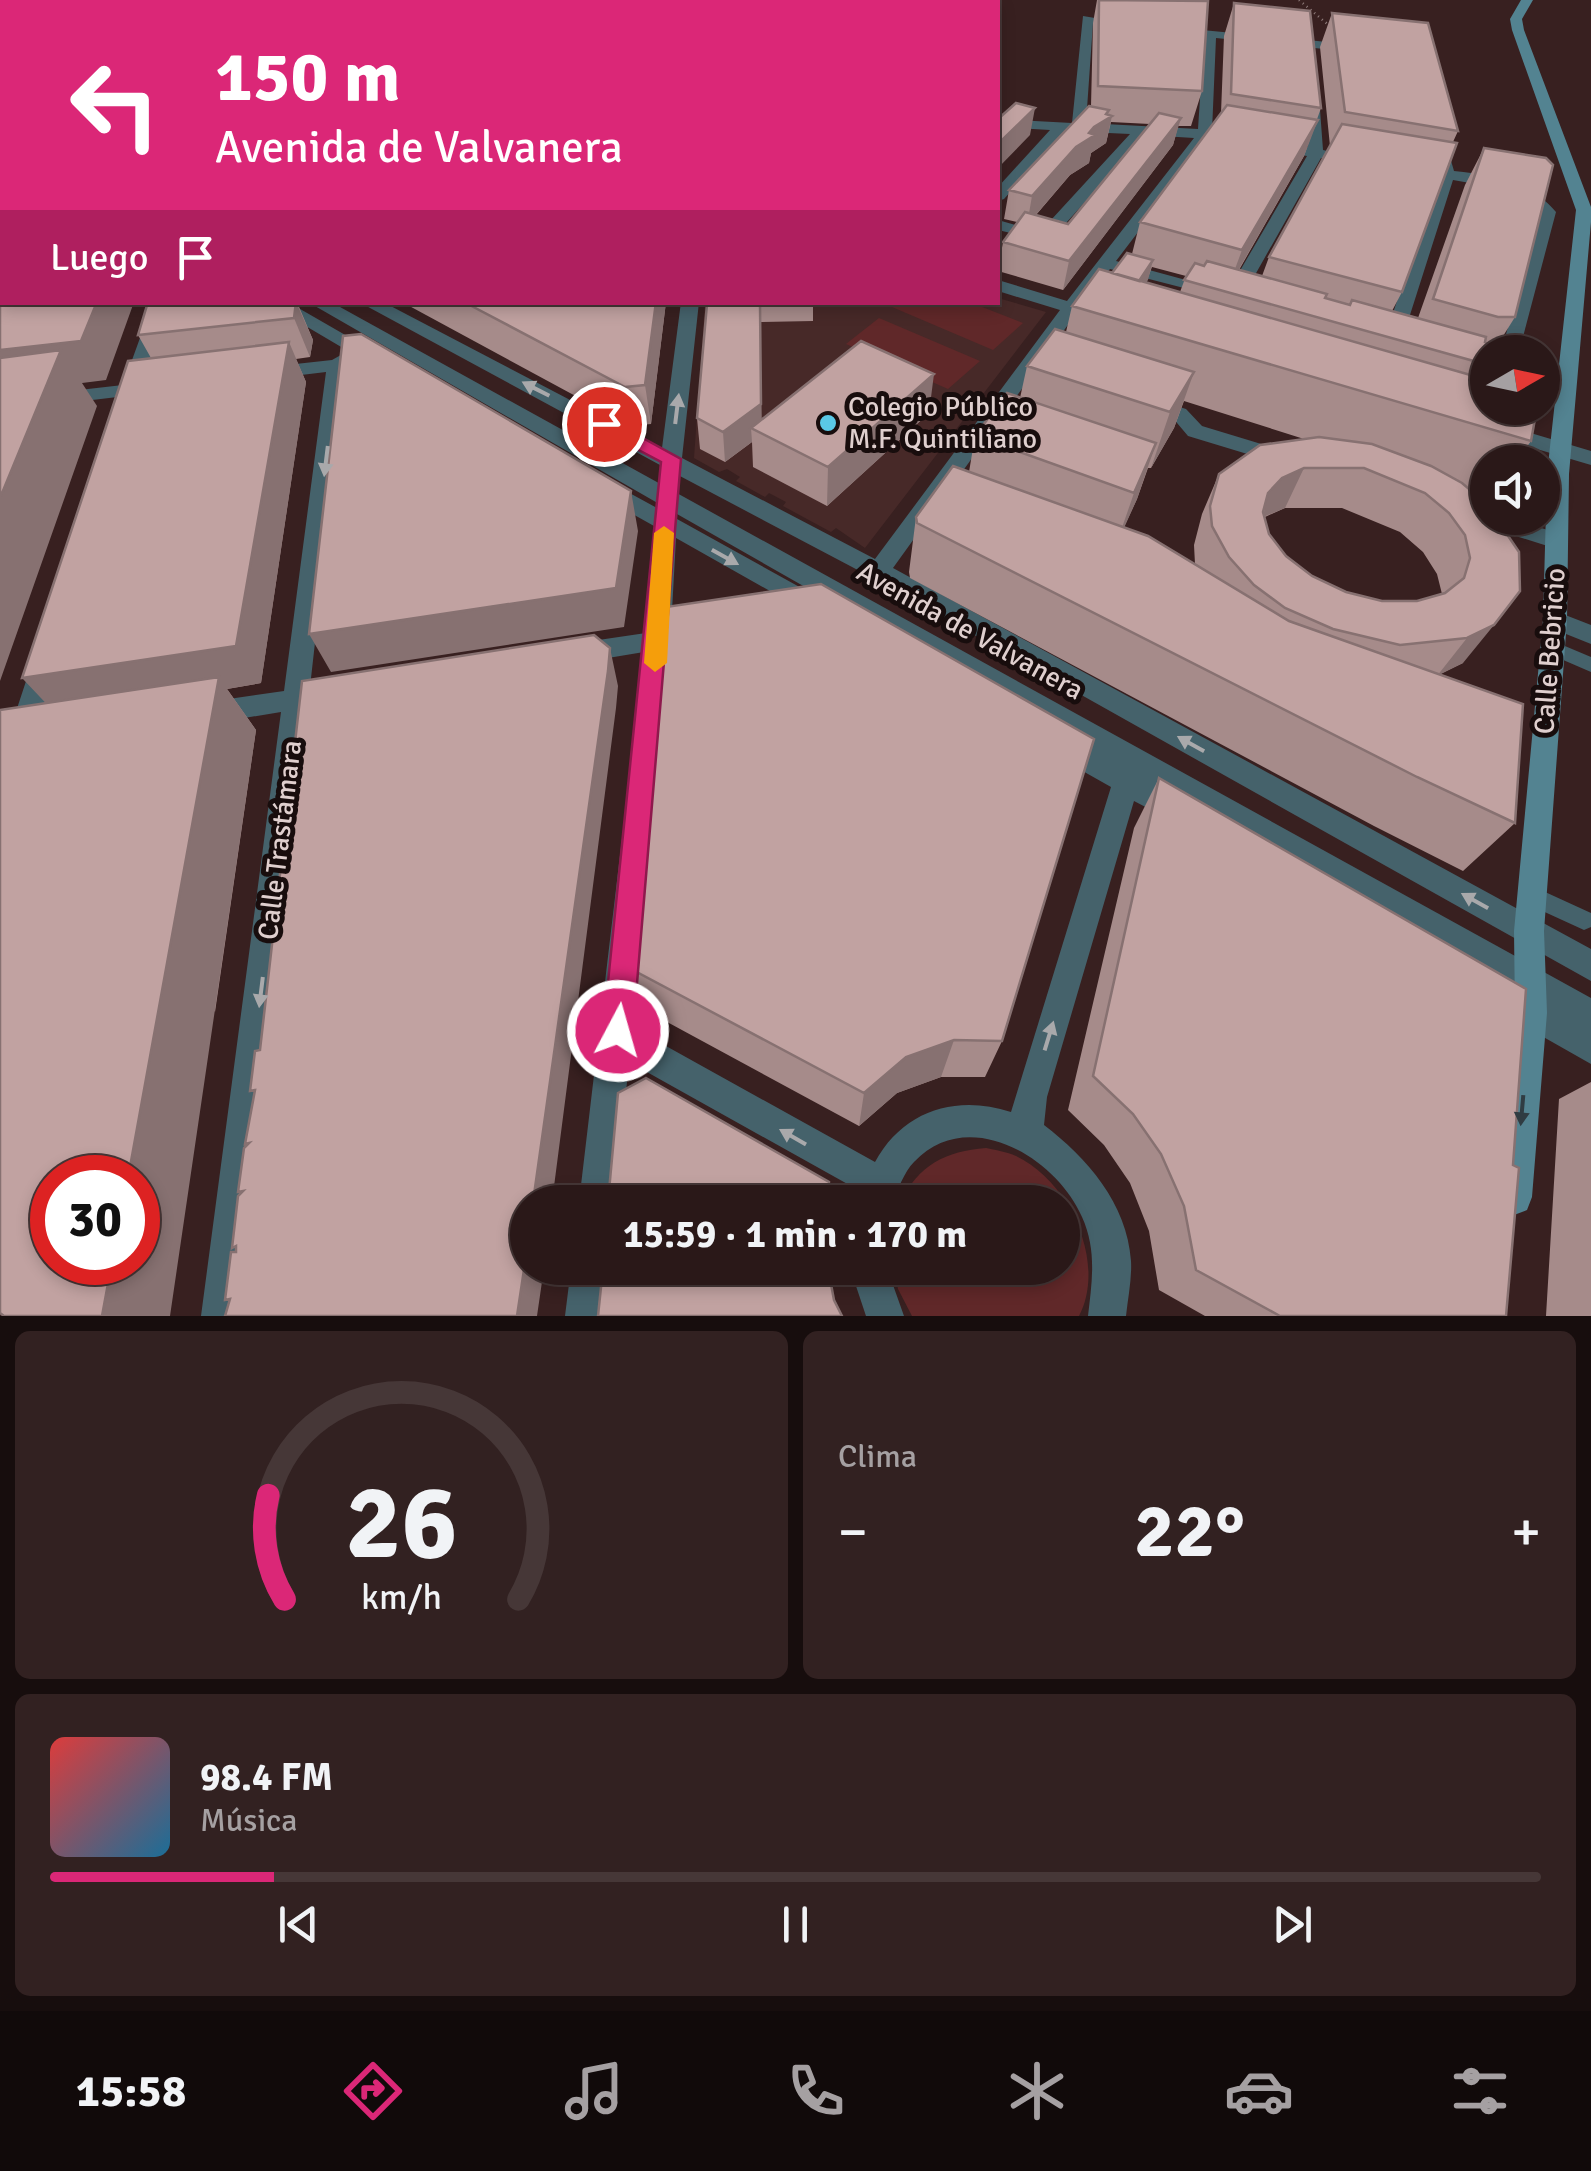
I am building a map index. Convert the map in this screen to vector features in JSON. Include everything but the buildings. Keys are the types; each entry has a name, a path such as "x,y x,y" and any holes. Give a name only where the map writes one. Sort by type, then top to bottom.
{"street":[{"name":"Calle Bebricio","path":"1510,1240 1555,620 1562,450 1584,318 1587,210 1518,30 1516,19 1527,0"},
{"path":"1000,194 1070,126 1086,20 1139,26"},
{"path":"1157,28 1366,49"},
{"path":"880,571 1042,370 1071,308 1206,134 1210,34"},
{"path":"1308,44 1310,62"},
{"path":"1108,263 1242,300 1316,154 1311,80"},
{"path":"1000,123 1206,134 1372,163"},
{"path":"1393,340 1447,175 1433,123"},
{"path":"1000,226 1043,238 1141,130"},
{"path":"1410,169 1512,186 1536,196 1548,212 1515,335"},
{"path":"1000,287 1109,319"},
{"path":"129,400 161,305"},
{"name":"Avenida de Valvanera","path":"278,305 349,357 836,617 1489,989 1529,996 1591,1016"},
{"name":"Avenida de Valvanera","path":"322,305 668,495 1529,996 1591,1048"},
{"name":"Avenida de Valvanera","path":"374,305 880,571 1591,966"},
{"path":"599,1185 658,640 664,524 690,305"},
{"path":"244,376 349,357"},
{"name":"Calle Trastámara","path":"220,1316 298,700 349,357"},
{"path":"0,405 129,400 169,386"},
{"path":"1124,396 1179,412 1196,431 1310,466"},
{"path":"1498,425 1591,458"},
{"path":"1443,506 1557,540"},
{"path":"796,622 836,617"},
{"path":"1555,620 1591,635"},
{"path":"544,659 697,635"},
{"path":"0,800 50,648"},
{"path":"179,717 336,694"},
{"path":"1026,1130 1030,1097 1126,782"},
{"path":"618,1031 653,1057 854,1172 868,1185"},
{"path":"880,1185 900,1151 927,1130 958,1120 992,1120 1026,1130 1058,1151 1084,1180 1104,1217 1113,1258 1115,1311"},
{"path":"584,1316 588,1285"},
{"path":"875,1285 885,1316"}],"lane":[{"path":"1553,648 1591,665"},
{"path":"1532,896 1584,920"}],"path":[{"path":"1299,0 1328,20 1349,48"}],"shaded area":[{"name":"Colegio Público M.F. Quintiliano","path":"1000,299 1046,312 865,548 836,528 831,532 783,506 786,502 769,493 765,497 736,481 740,477 727,469 719,472 694,458 705,305 1000,305"},
{"path":"977,305 1023,323 993,350 892,307"},
{"path":"879,318 980,361 948,389 846,344"},
{"path":"986,1148 1005,1152 1035,1168 1053,1185 911,1185 925,1169 958,1152"},
{"path":"1080,1232 1085,1248 1087,1295 1079,1316 912,1316 897,1285 1080,1285"}],"slow traffic":[{"path":"655,663 664,533"}],"place":[{"name":"Colegio Público M.F. Quintiliano","path":"828,423"}],"route":[{"path":"604,424 671,459 658,640 618,1031"}]}
